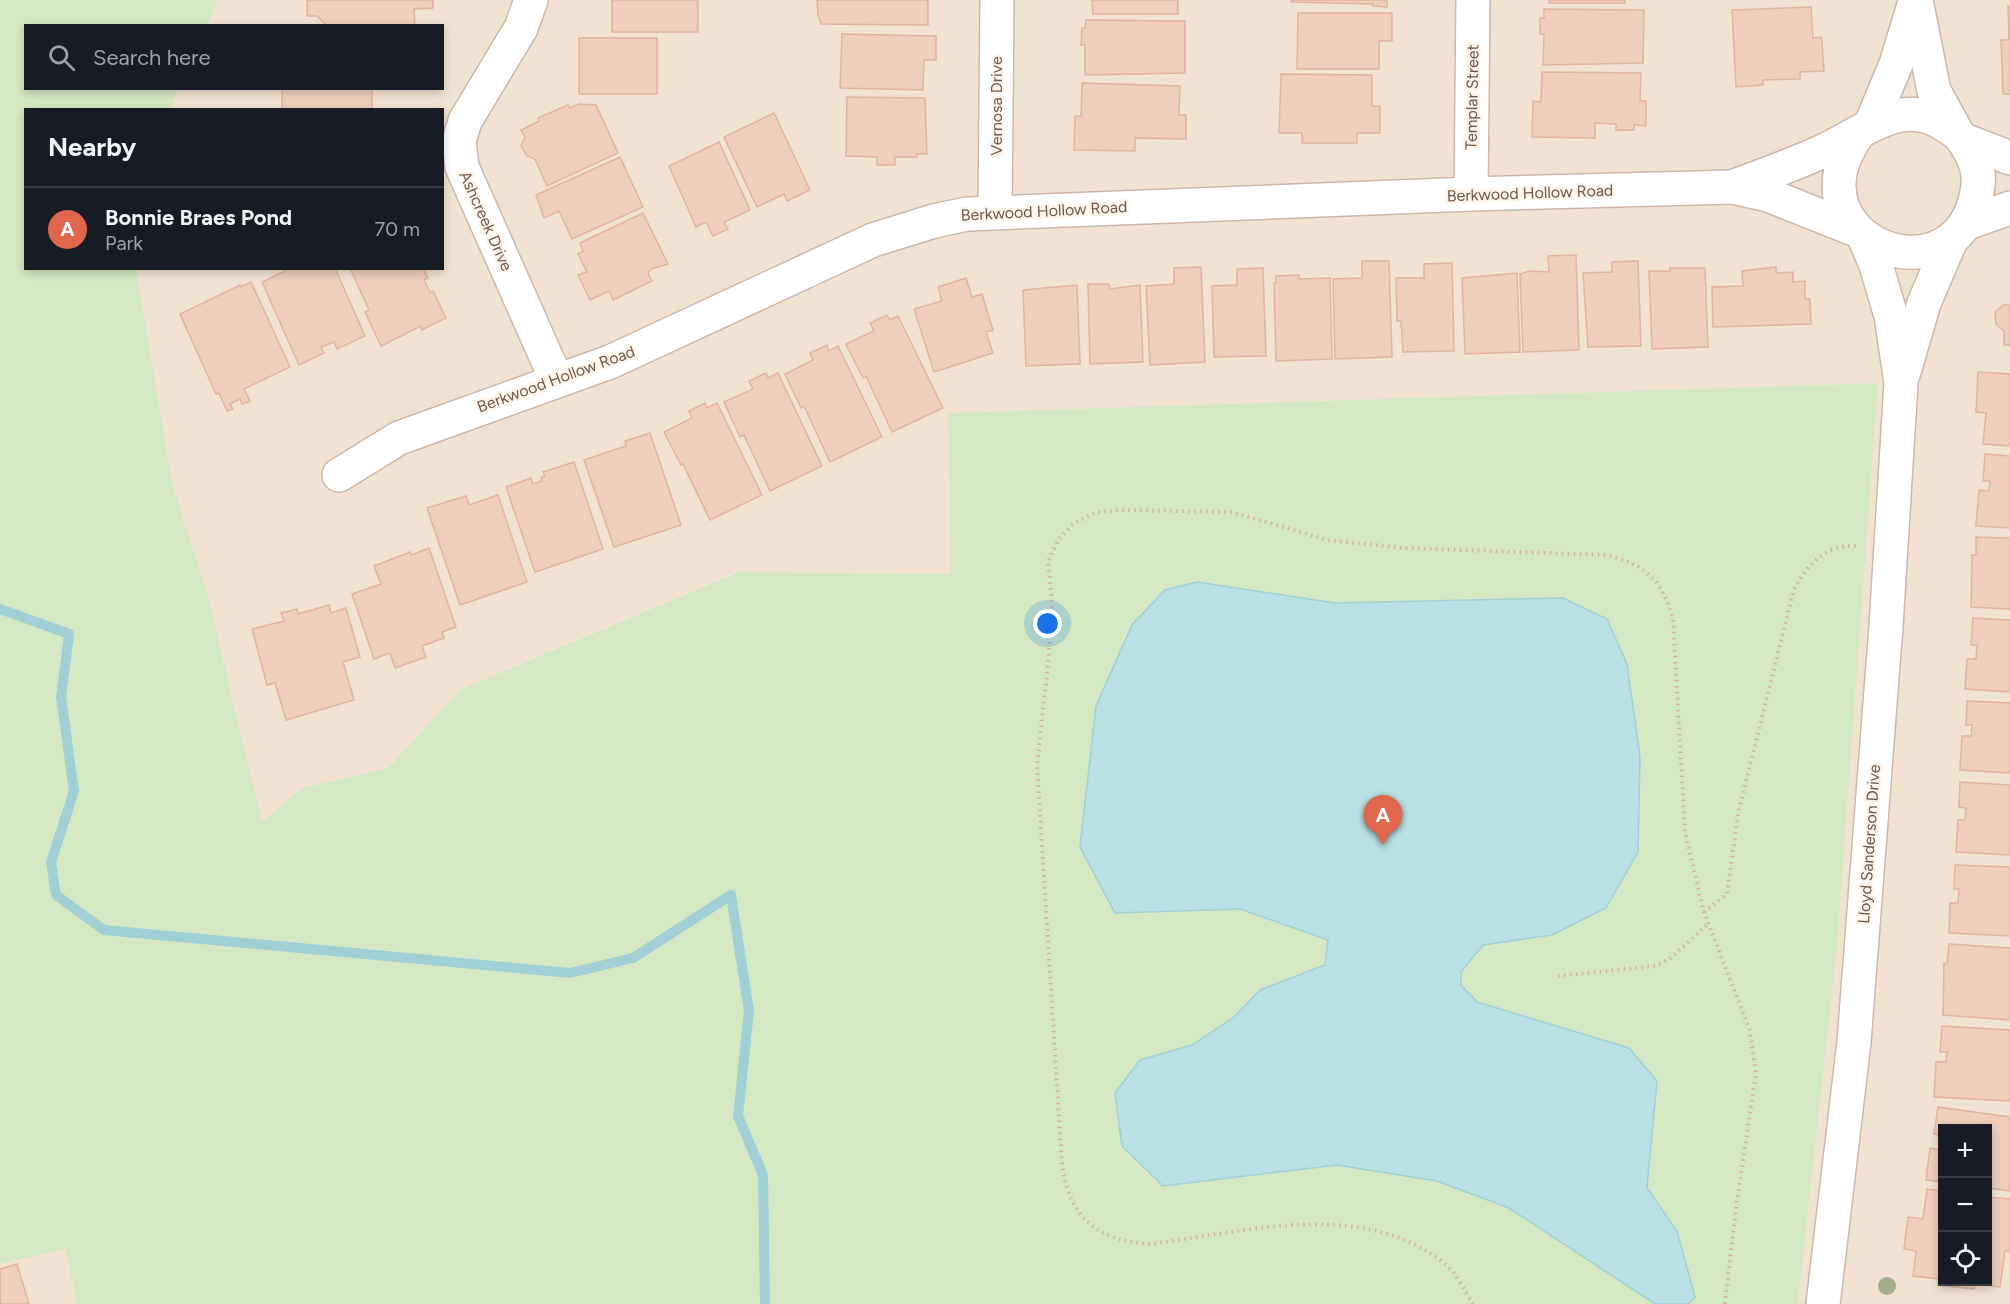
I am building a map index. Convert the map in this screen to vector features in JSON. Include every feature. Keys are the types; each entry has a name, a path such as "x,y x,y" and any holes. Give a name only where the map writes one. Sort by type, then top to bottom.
{"street":[{"name":"Ashcreek Drive","path":"531,0 521,28 465,121 459,141 462,167 556,379"},
{"name":"Vernosa Drive","path":"995,212 997,0"},
{"name":"Templar Street","path":"1471,194 1473,0"},
{"path":"1916,0 1896,64 1865,129 1846,151 1839,171 1839,192 1844,212 1860,233 1884,249 1907,254 1930,251 1959,232 2010,208"},
{"path":"1916,0 1934,92 1974,160 1979,181 1976,203 1959,232"},
{"path":"1865,129 1892,115 1916,114 1938,120 1960,136 2010,158"},
{"name":"Berkwood Hollow Road","path":"1732,187 1820,153 1865,129"},
{"name":"Berkwood Hollow Road","path":"339,475 399,438 556,379 610,362 873,240 934,220 968,214 1471,194 1732,187 1768,195 1860,233"},
{"name":"Lloyd Sanderson Drive","path":"1900,383 1924,303 1959,232"},
{"name":"Lloyd Sanderson Drive","path":"1823,1304 1854,1042 1886,626 1900,383 1891,316 1876,265 1860,233"}],"path":[{"path":"1473,1304 1446,1264 1403,1238 1356,1225 1306,1224 1150,1244 1124,1242 1099,1232 1079,1215 1066,1192 1062,1166 1037,765 1052,602 1048,562 1058,540 1074,523 1095,513 1119,510 1232,512 1328,540 1403,548 1605,555 1625,559 1643,568 1658,582 1668,599 1673,619 1685,833 1704,912 1750,1030 1756,1073 1737,1200 1725,1304"},
{"path":"1704,912 1727,894 1738,814 1794,589 1806,567 1826,552 1849,546 1864,546"},
{"path":"1558,976 1655,966 1671,958 1708,924"}],"shaded area":[{"path":"218,0 2010,0 2010,1304 1798,1304 1837,948 1878,383 948,413 951,574 737,572 461,689 388,768 301,788 262,824 207,592 173,487 136,270 444,270 444,108 170,108 179,90 444,90 444,24 207,24"},
{"path":"65,1249 77,1304 0,1304 0,1264"}],"green space":[{"path":"0,0 218,0 207,24 24,24 24,90 179,90 170,108 24,108 24,270 136,270 173,487 207,592 262,823 301,788 388,768 461,689 738,572 951,574 948,413 1878,383 1837,948 1798,1304 77,1304 65,1249 0,1264"}],"water":[{"path":"1197,582 1335,603 1563,598 1607,619 1627,664 1640,757 1638,852 1606,908 1552,935 1483,945 1461,972 1461,985 1477,1002 1629,1048 1657,1081 1647,1188 1677,1231 1695,1297 1688,1304 1655,1304 1509,1208 1437,1181 1337,1165 1163,1186 1122,1146 1115,1093 1140,1060 1192,1045 1234,1017 1260,990 1325,965 1328,940 1240,909 1115,913 1080,847 1096,706 1132,625 1165,590"}],"building":[{"path":"307,0 433,0 433,8 414,9 415,24 325,24 317,16 307,16"},
{"path":"612,0 698,0 698,32 612,32"},
{"path":"817,0 928,0 928,25 821,24"},
{"path":"1092,0 1178,0 1178,14 1093,14"},
{"path":"1291,0 1387,0 1387,7 1373,6 1373,4 1291,2"},
{"path":"1549,0 1625,0 1625,3 1549,3"},
{"path":"2008,6 2010,6 2010,94 2003,94 2001,40 2009,40"},
{"path":"1811,7 1813,38 1821,37 1824,71 1800,72 1800,79 1763,80 1763,85 1736,87 1732,10"},
{"path":"1544,9 1644,10 1643,63 1543,65 1544,34 1540,34 1540,18 1544,18"},
{"path":"1298,13 1392,13 1392,41 1379,41 1379,69 1297,69"},
{"path":"1086,20 1185,21 1185,73 1085,75 1085,45 1081,45 1082,28 1085,28"},
{"path":"842,34 936,36 936,60 924,60 923,90 840,88"},
{"path":"579,38 657,38 657,94 579,94"},
{"path":"1542,72 1641,73 1640,101 1646,101 1646,126 1634,125 1634,130 1616,130 1616,124 1595,123 1595,138 1532,137 1533,101 1541,102"},
{"path":"1281,74 1372,75 1372,106 1380,106 1380,133 1357,133 1357,143 1302,143 1302,133 1279,133"},
{"path":"1082,83 1180,86 1179,115 1186,115 1186,139 1135,138 1135,151 1074,150 1075,116 1081,116"},
{"path":"282,90 372,90 372,108 282,108"},
{"path":"847,97 925,98 927,154 917,154 917,157 895,157 895,165 877,165 877,157 846,156"},
{"path":"579,104 596,105 618,153 547,186 535,159 527,156 521,146 525,137 521,130 539,121 538,118 568,105 570,108"},
{"path":"774,113 810,190 787,201 784,194 757,207 724,137"},
{"path":"719,142 750,210 724,222 728,229 713,236 706,222 696,227 669,166"},
{"path":"620,157 643,207 572,239 559,211 544,218 536,195"},
{"path":"643,213 668,264 651,269 648,273 652,281 613,300 609,291 590,300 578,275 587,272 578,254 583,251 580,243"},
{"path":"1576,255 1579,350 1523,352 1520,274 1529,271 1549,272 1548,256"},
{"path":"1362,261 1389,261 1392,357 1335,359 1333,279 1362,278"},
{"path":"1638,261 1641,346 1588,347 1583,273 1612,272 1612,262"},
{"path":"1452,263 1454,351 1403,352 1401,321 1397,321 1396,278 1424,278 1424,264"},
{"path":"1201,267 1205,362 1150,365 1146,286 1174,284 1174,268"},
{"path":"1776,267 1776,273 1793,272 1793,282 1805,281 1805,299 1810,299 1811,324 1713,327 1712,287 1743,286 1742,271"},
{"path":"1263,268 1266,356 1214,357 1212,286 1237,285 1237,269"},
{"path":"1670,268 1705,268 1708,347 1652,349 1649,271 1670,271"},
{"path":"287,270 336,270 365,336 337,349 334,342 321,347 324,353 299,365 262,282"},
{"path":"351,270 424,270 428,278 424,280 430,292 433,291 446,318 422,330 421,326 381,346 365,312 369,310"},
{"path":"1517,273 1520,352 1465,354 1462,278"},
{"path":"1299,275 1299,279 1330,278 1332,359 1276,361 1274,283 1276,283 1276,276"},
{"path":"966,278 972,297 982,294 993,330 986,332 993,353 934,372 914,309 942,301 938,287"},
{"path":"251,282 290,367 244,389 250,401 242,404 240,399 230,404 233,409 227,411 219,393 216,394 180,314"},
{"path":"1088,284 1109,284 1110,289 1140,285 1143,362 1090,364"},
{"path":"1077,285 1080,364 1026,366 1023,290"},
{"path":"2003,305 2010,305 2010,345 2004,345 2004,331 1996,324 1995,312"},
{"path":"887,315 890,320 898,316 943,408 892,432 866,376 863,378 846,344 874,331 870,323"},
{"path":"827,345 829,351 838,346 882,437 830,462 804,406 801,408 785,374 813,360 810,353"},
{"path":"1978,372 2010,374 2010,446 1983,444 1986,413 1976,412"},
{"path":"766,373 768,378 778,373 822,466 770,491 744,435 740,437 724,402 753,389 749,381"},
{"path":"705,403 707,408 717,403 762,495 710,520 683,464 681,465 664,432 692,418 689,411"},
{"path":"650,433 681,525 614,547 584,460 626,446 625,441"},
{"path":"1985,454 2010,456 2010,528 1976,526 1979,490 1989,491 1990,481 1983,481"},
{"path":"574,462 603,549 535,572 506,487 531,478 533,484 542,481 541,477 545,476 543,472"},
{"path":"498,495 527,582 460,605 427,508 466,496 469,505"},
{"path":"1976,537 2010,538 2010,609 1971,607 1972,555 1976,555"},
{"path":"429,548 456,627 442,632 444,638 422,646 426,657 395,668 390,653 374,659 352,594 381,584 374,566 410,552 411,555"},
{"path":"329,605 331,613 346,608 360,657 343,662 354,700 286,720 275,683 267,685 252,629 284,621 281,613 297,609 298,614"},
{"path":"1973,618 2010,620 2010,692 1965,689 1967,659 1976,659 1977,645 1971,645"},
{"path":"1967,701 2010,703 2010,773 1960,770 1962,736 1971,736 1972,725 1966,725"},
{"path":"1960,782 2010,785 2010,855 1956,852 1958,820 1965,820 1966,808 1959,807"},
{"path":"1955,865 2010,867 2010,936 1949,933 1950,903 1958,903 1959,889 1954,889"},
{"path":"1949,944 2010,948 2010,1020 1943,1015 1944,963 1947,964"},
{"path":"1942,1026 2010,1030 2010,1101 1934,1097 1936,1062 1946,1062 1947,1052 1940,1052"},
{"path":"1938,1107 2010,1117 2010,1191 1992,1189 1992,1124 1938,1124 1938,1135 1934,1134"},
{"path":"1930,1148 1938,1150 1938,1182 1926,1180"},
{"path":"1927,1189 1938,1190 1938,1279 1913,1276 1916,1251 1904,1249 1908,1217 1923,1219"},
{"path":"1992,1197 2010,1199 2010,1252 2005,1251 2000,1287 1992,1286"},
{"path":"17,1264 29,1304 0,1304 0,1269"},
{"path":"1947,1286 1975,1286 1974,1289"}],"waterway":[{"path":"0,609 69,634 61,697 74,791 51,862 56,895 104,930 570,973 633,958 731,895 749,1011 738,1116 763,1175 765,1304"}],"place":[{"name":"Bonnie Braes Pond","path":"1383,845"}]}
